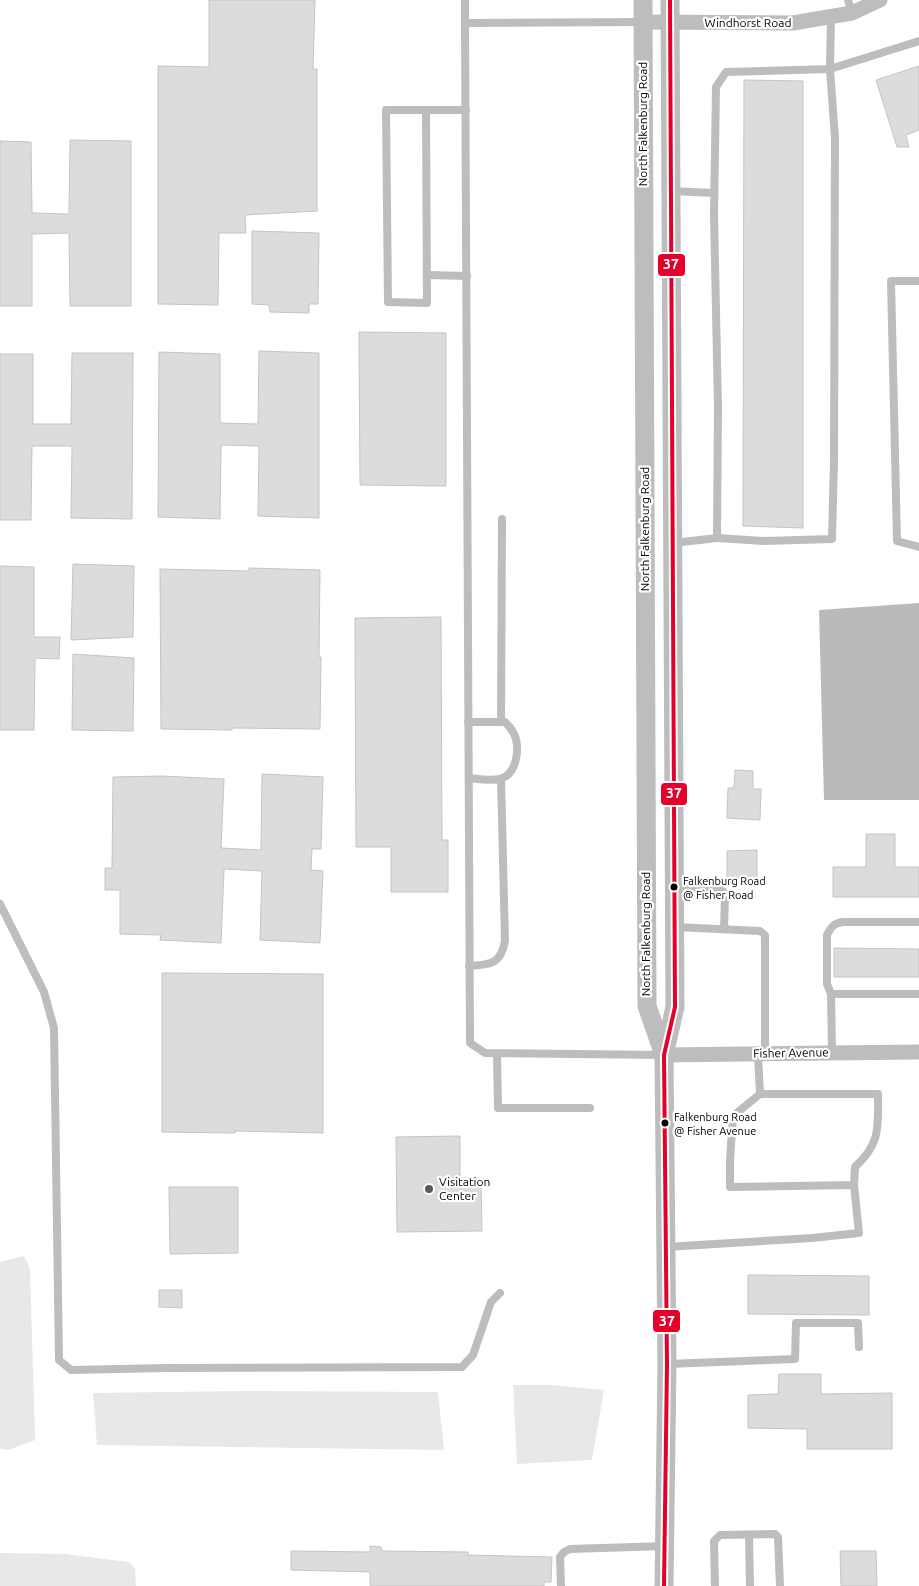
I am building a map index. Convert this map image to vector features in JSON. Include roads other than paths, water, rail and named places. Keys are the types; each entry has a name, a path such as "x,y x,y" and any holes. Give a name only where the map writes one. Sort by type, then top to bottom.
{"street":[{"name":"North Falkenburg Road","path":"643,0 647,1006 664,1055"},
{"name":"North Falkenburg Road","path":"664,1586 667,1364 664,1055 676,1007 670,0"},
{"name":"Windhorst Road","path":"643,22 793,23 831,16 850,6 880,0"},
{"path":"645,542 673,542"},
{"name":"Fisher Avenue","path":"664,1055 919,1052"}],"lane":[{"path":"465,0 470,1043 485,1053 498,1054 664,1055"},
{"path":"673,542 717,538 764,541 832,539 835,138 830,69 831,16"},
{"path":"465,23 643,22"},
{"path":"717,538 718,407 714,193 716,87 726,72 830,69 919,40"},
{"path":"426,110 427,303 388,302 386,110 426,110 466,110"},
{"path":"671,191 714,193"},
{"path":"427,276 466,276"},
{"path":"919,281 891,281 897,541 919,547"},
{"path":"501,722 502,519"},
{"path":"468,722 505,722 516,738 517,750 515,764 509,773 501,779 469,778"},
{"path":"469,966 489,965 498,959 504,951 501,779"},
{"path":"675,885 723,891 725,895 724,929"},
{"path":"0,904 44,992 54,1028 60,1360 71,1370 462,1367 472,1355 491,1302 500,1293"},
{"path":"832,1053 831,994 827,984 827,935 835,923 919,922"},
{"path":"675,927 760,931 765,935 760,1094"},
{"path":"831,994 919,994"},
{"path":"498,1054 498,1108 590,1108"},
{"path":"666,1247 812,1238 859,1233 854,1185 855,1167 868,1154 878,1132 878,1094 760,1094 734,1116 730,1160 730,1187 854,1185"},
{"path":"667,1364 795,1359 796,1323 858,1323 859,1347"},
{"path":"715,1586 714,1541 720,1535 749,1534 775,1534 778,1538 780,1586"},
{"path":"749,1534 750,1586"},
{"path":"561,1586 560,1557 570,1549 664,1546"}],"place":[{"name":"Falkenburg Road @ Fisher Road","path":"674,887"},
{"name":"Falkenburg Road @ Fisher Avenue","path":"665,1123"},
{"name":"Visitation Center","path":"429,1189"}]}
